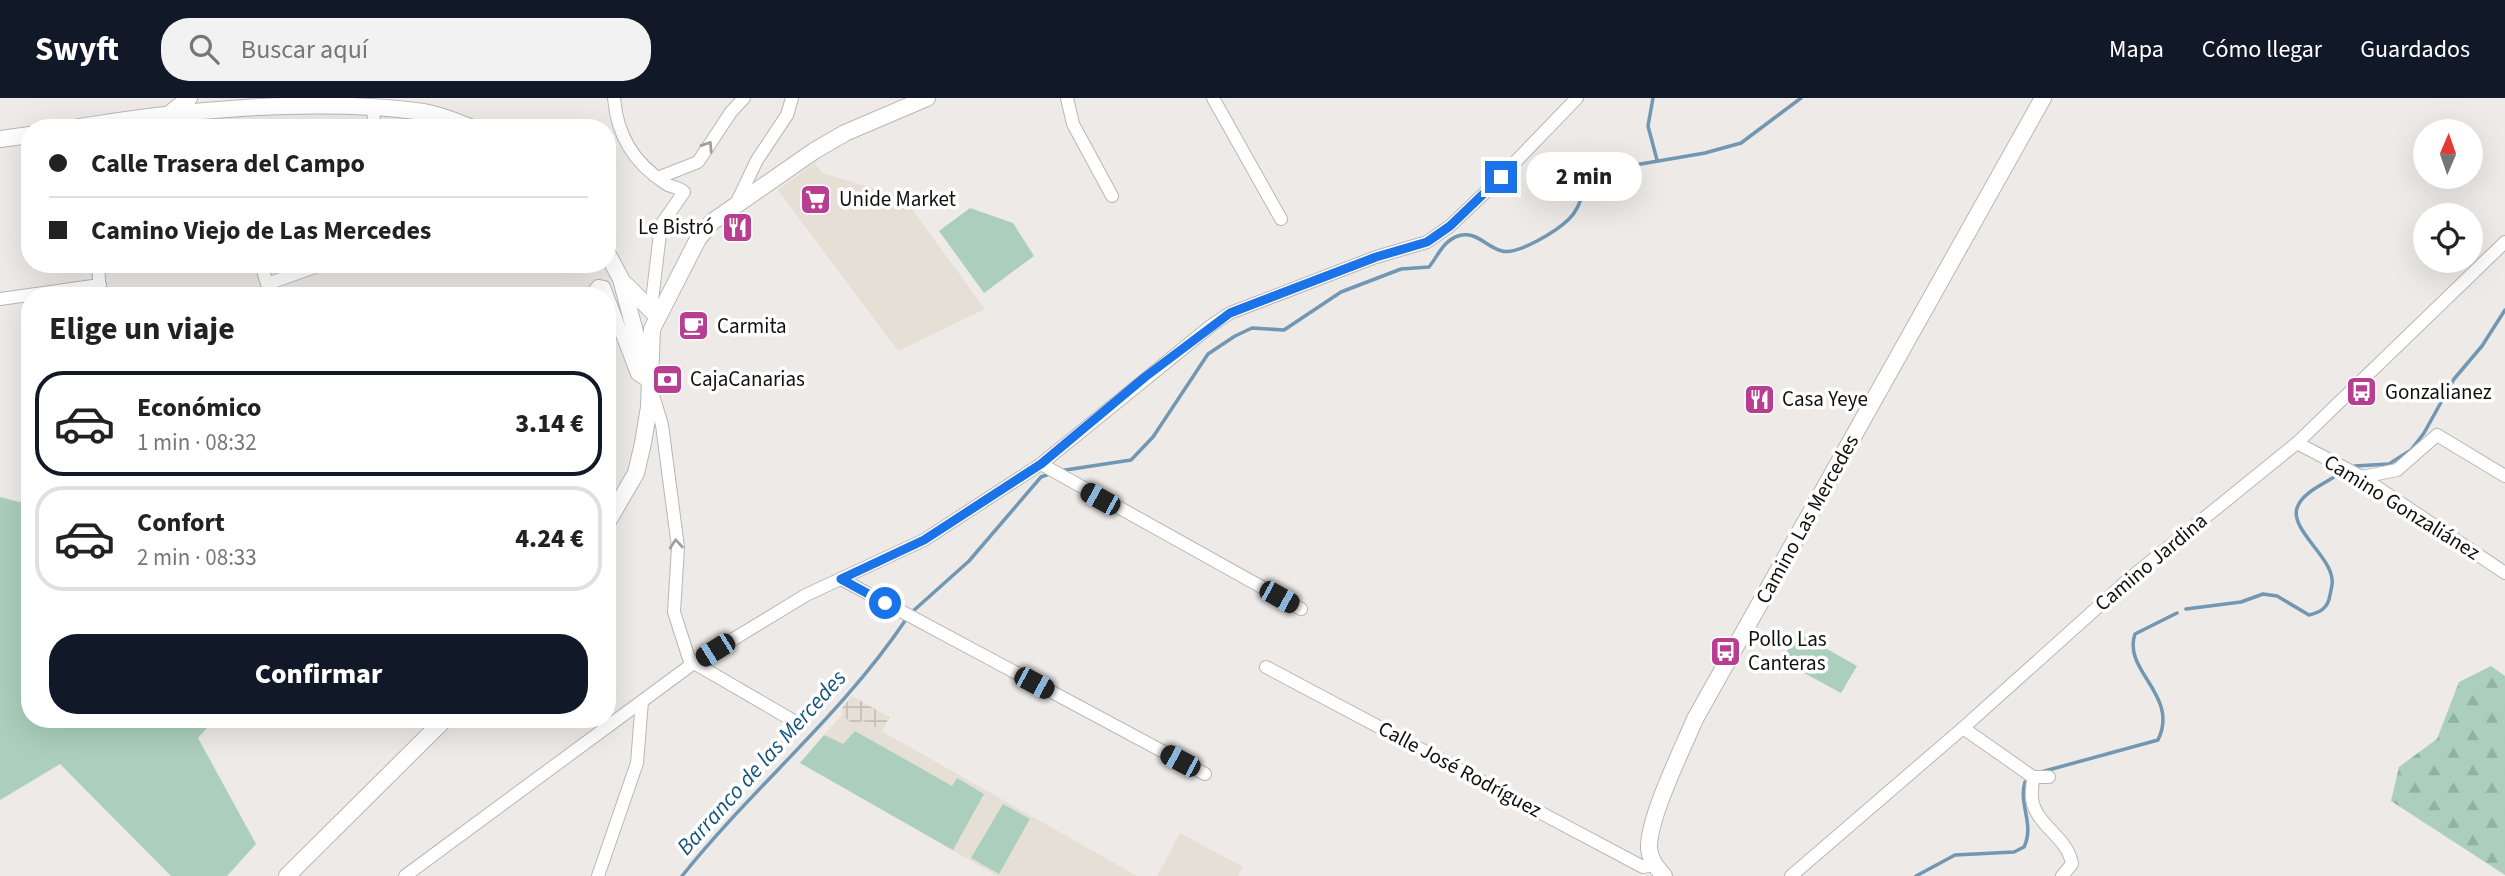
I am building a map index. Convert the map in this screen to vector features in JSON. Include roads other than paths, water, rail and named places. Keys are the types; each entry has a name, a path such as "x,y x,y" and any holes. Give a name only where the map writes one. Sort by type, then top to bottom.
{"main road":[{"path":"635,323 637,311 652,315 665,307 698,239 712,222 845,133 927,98"},
{"name":"Camino Las Mercedes","path":"1659,870 1649,846 1655,821 1695,719 2043,98"},
{"path":"154,119 207,103 238,109 419,104 453,119"},
{"path":"0,139 21,136"},
{"path":"616,270 635,323 649,382"},
{"path":"616,507 635,473 647,419 652,315 621,279"},
{"path":"287,876 436,728"}],"street":[{"path":"614,98 616,118 625,144 636,160 667,185 683,190 684,195 661,225 652,315"},
{"path":"660,177 698,162 731,112 744,98"},
{"path":"736,205 757,160 787,115 792,98"},
{"path":"1067,98 1073,124 1112,196"},
{"path":"1213,98 1280,219"},
{"path":"616,720 692,664 806,594 924,540 1047,469 1145,377 1230,313 1376,257 1427,242 1450,226 1577,98"},
{"path":"373,107 374,119"},
{"name":"Camino Jardina","path":"1791,876 1963,728 2129,579 2297,443 2505,243"},
{"path":"264,273 267,284 298,273"},
{"path":"0,299 21,297"},
{"path":"616,318 637,374 649,382 663,425 678,547 674,612 692,664 799,724"},
{"path":"2362,477 2397,470 2437,435 2505,476"},
{"name":"Camino Gonzaliánez","path":"2297,443 2362,477 2505,573"},
{"path":"1047,469 1301,609"},
{"path":"841,579 1205,774"},
{"name":"Calle José Rodríguez","path":"1266,667 1643,867 1659,870"},
{"path":"598,876 637,763 642,701"},
{"path":"405,876 605,728"},
{"path":"1963,728 2033,777 2049,777"},
{"path":"2033,777 2032,800 2041,818 2070,851 2072,864 2062,876"}],"waterway":[{"path":"1653,98 1648,126 1657,160"},
{"name":"Barranco de las Mercedes","path":"1059,471 1131,460 1153,437 1208,354 1235,336 1252,328 1284,330 1341,292 1401,269 1429,267 1445,245 1458,236 1476,237 1502,251 1527,246 1556,230 1569,219 1577,209 1594,172 1705,153 1741,143 1801,98"},
{"path":"2355,466 2389,464 2411,450 2424,433 2454,379 2482,346 2505,310"},
{"name":"Barranco de las Mercedes","path":"912,612 969,561 1041,477 1052,473"},
{"path":"2186,609 2241,602 2263,594 2277,596 2309,615 2323,609 2328,603 2332,585 2330,570 2304,534 2296,516 2297,508 2308,494 2334,477"},
{"path":"2041,772 2158,740 2163,724 2162,710 2136,660 2133,647 2135,634 2177,613"},
{"name":"Barranco de las Mercedes","path":"682,876 738,811 855,687 907,618"},
{"path":"1916,876 1955,855 2014,852 2024,847 2028,830 2023,798 2025,782"}],"place":[{"name":"Unide Market","path":"816,199"},
{"name":"Le Bistró","path":"737,227"},
{"name":"Carmita","path":"694,326"},
{"name":"CajaCanarias","path":"667,379"},
{"name":"Gonzalianez","path":"2362,392"},
{"name":"Casa Yeye","path":"1759,399"},
{"name":"Pollo Las Canteras","path":"1725,651"}]}
